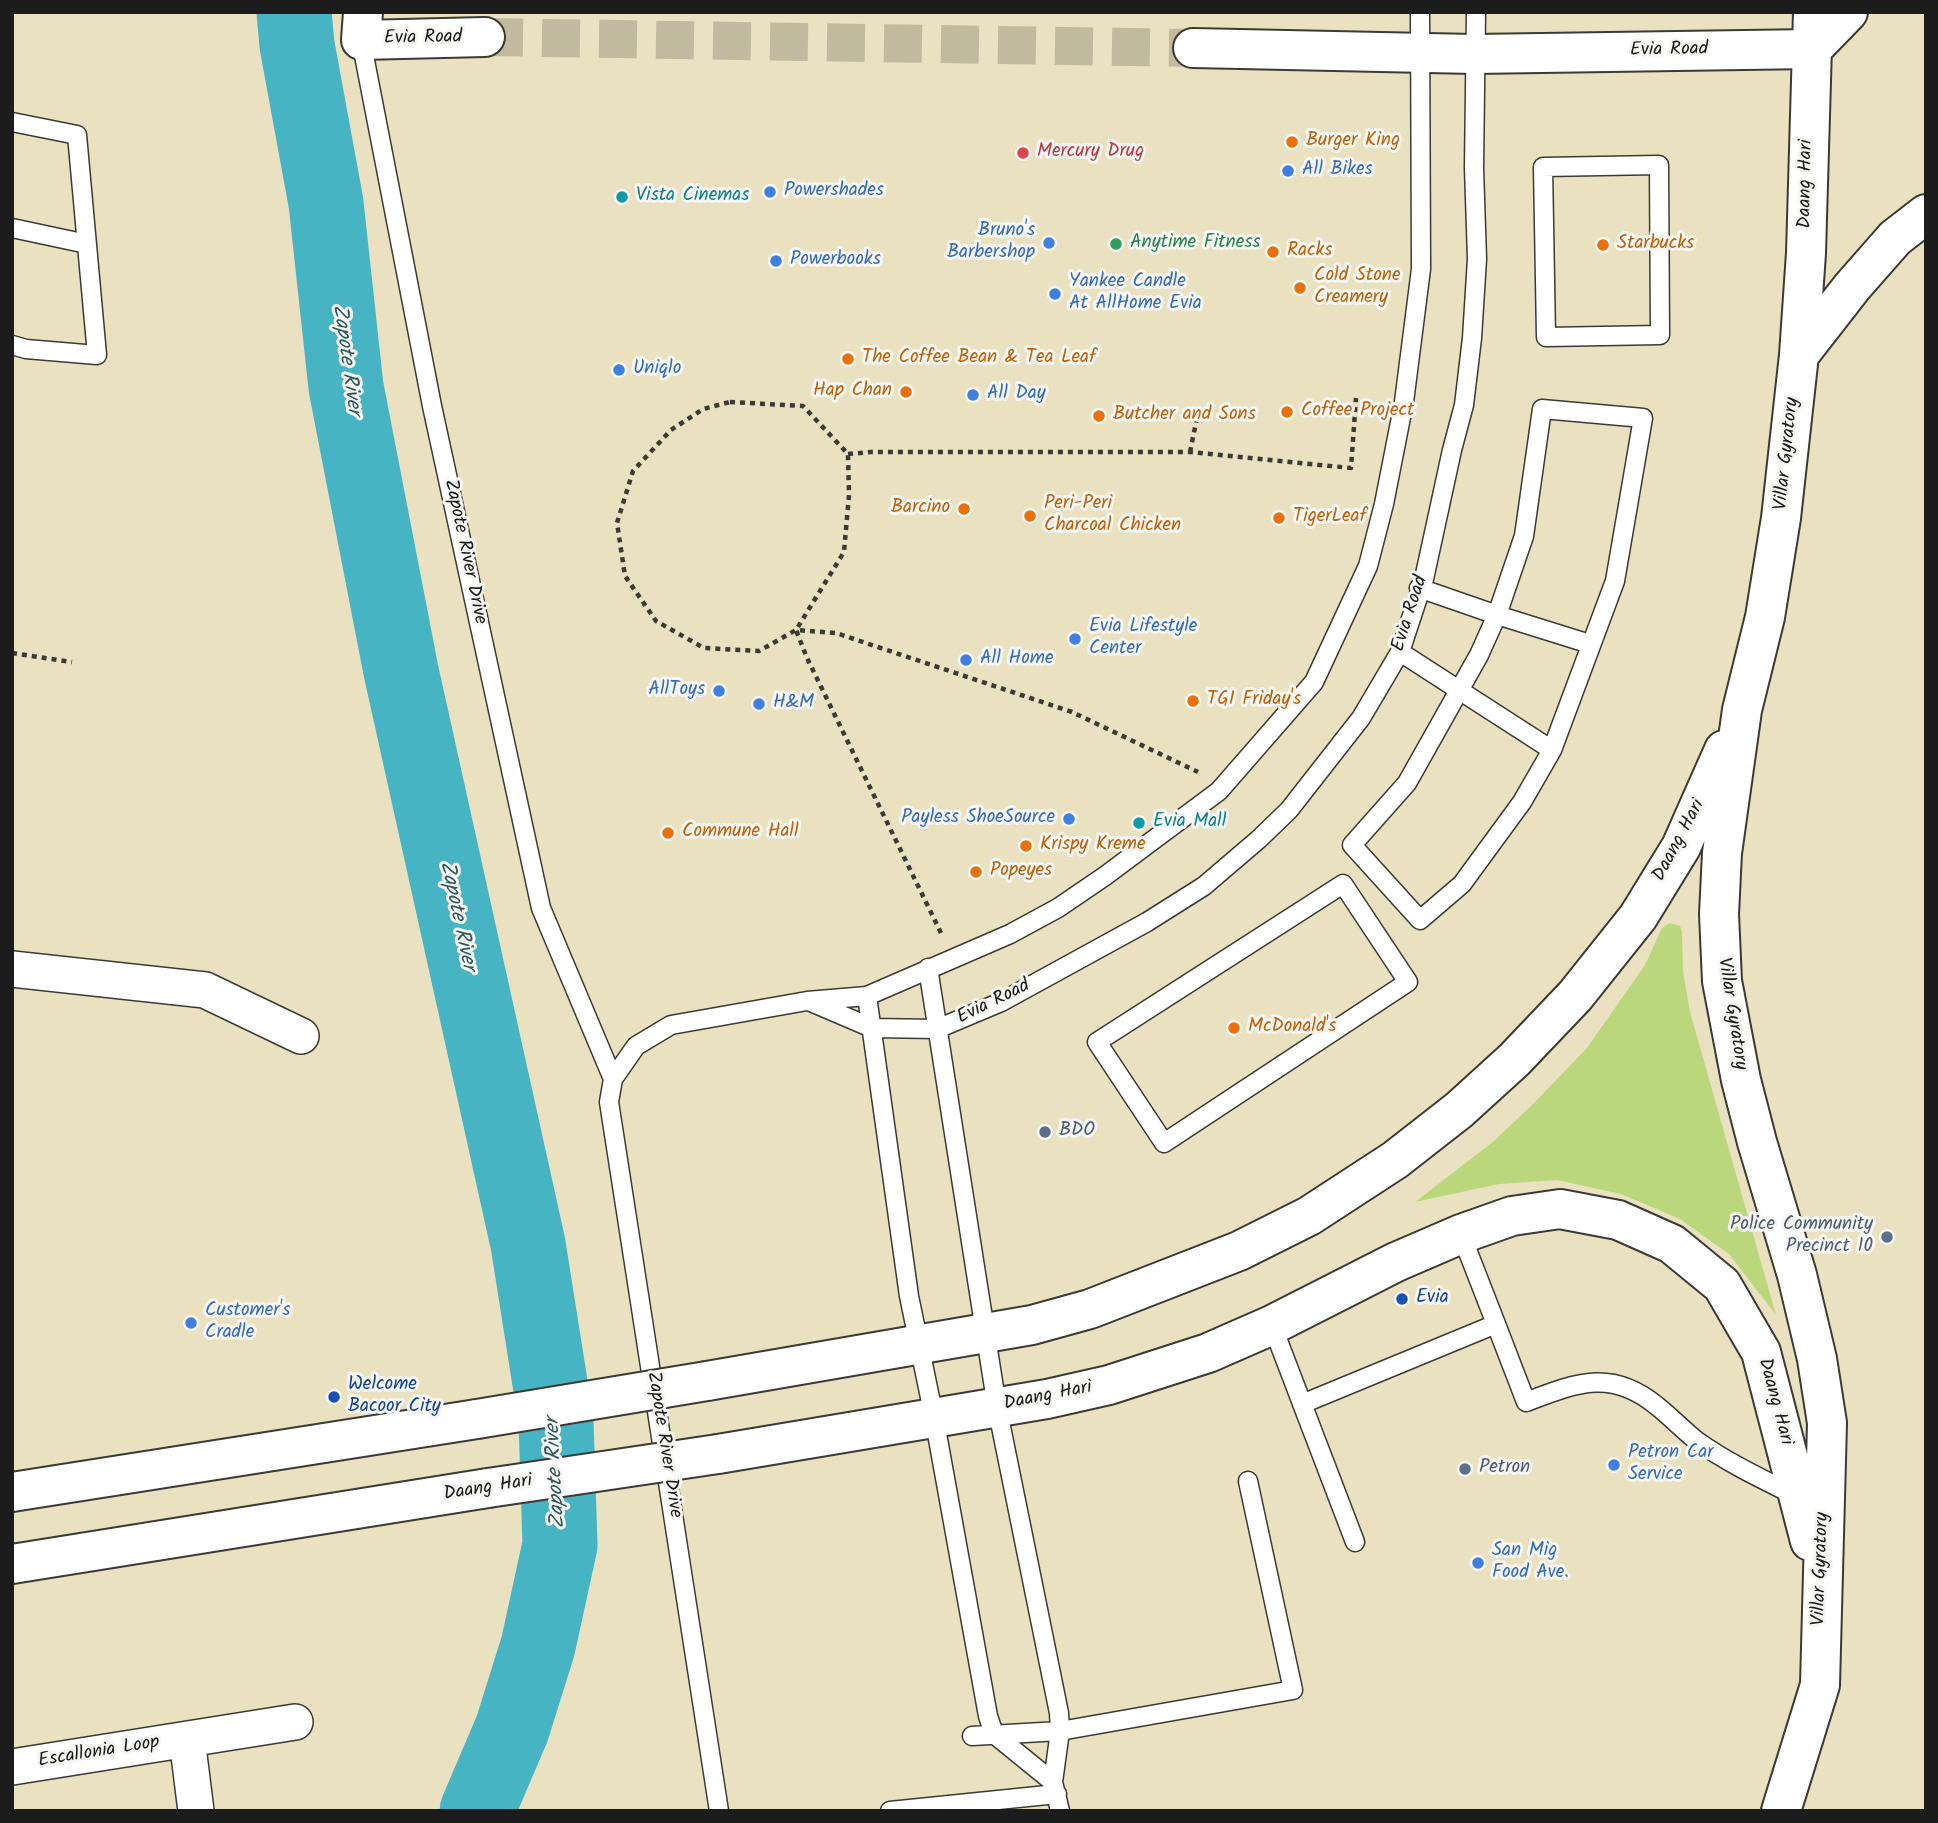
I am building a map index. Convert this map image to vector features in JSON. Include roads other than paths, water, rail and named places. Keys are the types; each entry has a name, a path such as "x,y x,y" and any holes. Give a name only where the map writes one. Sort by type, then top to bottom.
{"main road":[{"path":"1812,31 1848,12"},
{"name":"Evia Road","path":"362,26 485,37"},
{"name":"Evia Road","path":"1193,48 1474,54 1812,31"},
{"name":"Daang Hari","path":"1798,355 1806,253 1812,31"},
{"path":"1798,355 1852,287 1895,239 1926,214"},
{"name":"Villar Gyratory","path":"1781,1811 1820,1685 1827,1423 1817,1359 1797,1275 1741,1080 1722,981 1719,915 1722,853 1742,710 1765,617 1779,530 1798,355"},
{"name":"Daang Hari","path":"12,1492 477,1419 1032,1325 1090,1309 1239,1251 1309,1216 1395,1160 1459,1110 1514,1060 1575,996 1638,917 1681,847 1742,710"},
{"name":"Daang Hari","path":"12,1564 718,1454 997,1407 1109,1385 1208,1353 1272,1325 1371,1274 1461,1234 1511,1216 1560,1209 1618,1220 1672,1244 1722,1285 1761,1352 1821,1584"}],"street":[{"path":"12,969 205,990 301,1036"},
{"name":"Escallonia Loop","path":"12,1767 295,1722"},
{"name":"Escallonia Loop","path":"187,1740 196,1811"}],"lane":[{"path":"613,1079 636,1046 671,1025 807,1001 867,996 1010,933 1058,908 1219,791 1314,681 1367,566 1381,517 1405,402 1421,269 1420,12"},
{"name":"Evia Road","path":"872,1028 937,1029 1001,1002 1147,922 1205,886 1289,810 1361,718 1400,652 1424,579 1464,405 1477,258 1474,54 1476,12"},
{"name":"Zapote River Drive","path":"362,26 432,406 541,908 613,1079 609,1102 719,1811"},
{"path":"12,122 77,135 97,355 19,347 12,363"},
{"path":"1659,165 1660,335 1546,337 1543,167 1659,165"},
{"path":"12,228 87,244"},
{"path":"1542,409 1643,418 1615,581 1590,644 1552,750 1522,802 1462,884 1420,920 1352,845 1407,783 1479,655 1497,615 1524,536 1542,409"},
{"path":"1419,588 1590,644"},
{"path":"1400,652 1552,750"},
{"path":"1343,884 1408,982 1164,1143 1097,1042 1343,884"},
{"name":"Evia Road","path":"928,968 997,1407 1059,1713 1056,1796"},
{"path":"867,996 909,1296 934,1417 988,1716 994,1734 1056,1796"},
{"path":"807,1001 872,1028"},
{"path":"1461,1234 1526,1402 1568,1386 1603,1382 1631,1387 1657,1406 1686,1433 1724,1460 1799,1497"},
{"path":"1302,1404 1496,1324"},
{"path":"1272,1325 1355,1542"},
{"path":"972,1736 1060,1731 1293,1690 1248,1481"},
{"path":"890,1811 1056,1796"}],"waterway":[{"name":"Zapote River","path":"294,12 297,45 326,203 346,387 401,671 528,1244 556,1421 560,1545 538,1646 512,1729 477,1811"}],"tunnel":[{"path":"485,37 1193,48"}],"place":[{"name":"Burger King","path":"1292,142"},
{"name":"Mercury Drug","path":"1023,153"},
{"name":"All Bikes","path":"1288,171"},
{"name":"Powershades","path":"770,192"},
{"name":"Vista Cinemas","path":"622,197"},
{"name":"Bruno's Barbershop","path":"1049,243"},
{"name":"Anytime Fitness","path":"1116,244"},
{"name":"Starbucks","path":"1603,245"},
{"name":"Racks","path":"1273,252"},
{"name":"Powerbooks","path":"776,261"},
{"name":"Cold Stone Creamery","path":"1300,288"},
{"name":"Yankee Candle At AllHome Evia","path":"1055,294"},
{"name":"The Coffee Bean & Tea Leaf","path":"848,359"},
{"name":"Uniqlo","path":"619,370"},
{"name":"Hap Chan","path":"906,392"},
{"name":"All Day","path":"973,395"},
{"name":"Coffee Project","path":"1287,412"},
{"name":"Butcher and Sons","path":"1099,416"},
{"name":"Barcino","path":"964,509"},
{"name":"Peri-Peri Charcoal Chicken","path":"1030,516"},
{"name":"TigerLeaf","path":"1279,518"},
{"name":"Evia Lifestyle Center","path":"1075,639"},
{"name":"All Home","path":"966,660"},
{"name":"AllToys","path":"719,691"},
{"name":"TGI Friday's","path":"1193,701"},
{"name":"H&M","path":"759,704"},
{"name":"Payless ShoeSource","path":"1069,819"},
{"name":"Evia Mall","path":"1139,823"},
{"name":"Commune Hall","path":"668,833"},
{"name":"Krispy Kreme","path":"1026,846"},
{"name":"Popeyes","path":"976,872"},
{"name":"McDonald's","path":"1234,1028"},
{"name":"BDO","path":"1045,1132"},
{"name":"Police Community Precinct 10","path":"1887,1237"},
{"name":"Evia","path":"1402,1299"},
{"name":"Customer's Cradle","path":"191,1323"},
{"name":"Welcome Bacoor City","path":"334,1397"},
{"name":"Petron Car Service","path":"1614,1465"},
{"name":"Petron","path":"1465,1469"},
{"name":"San Mig Food Ave.","path":"1478,1563"}]}
